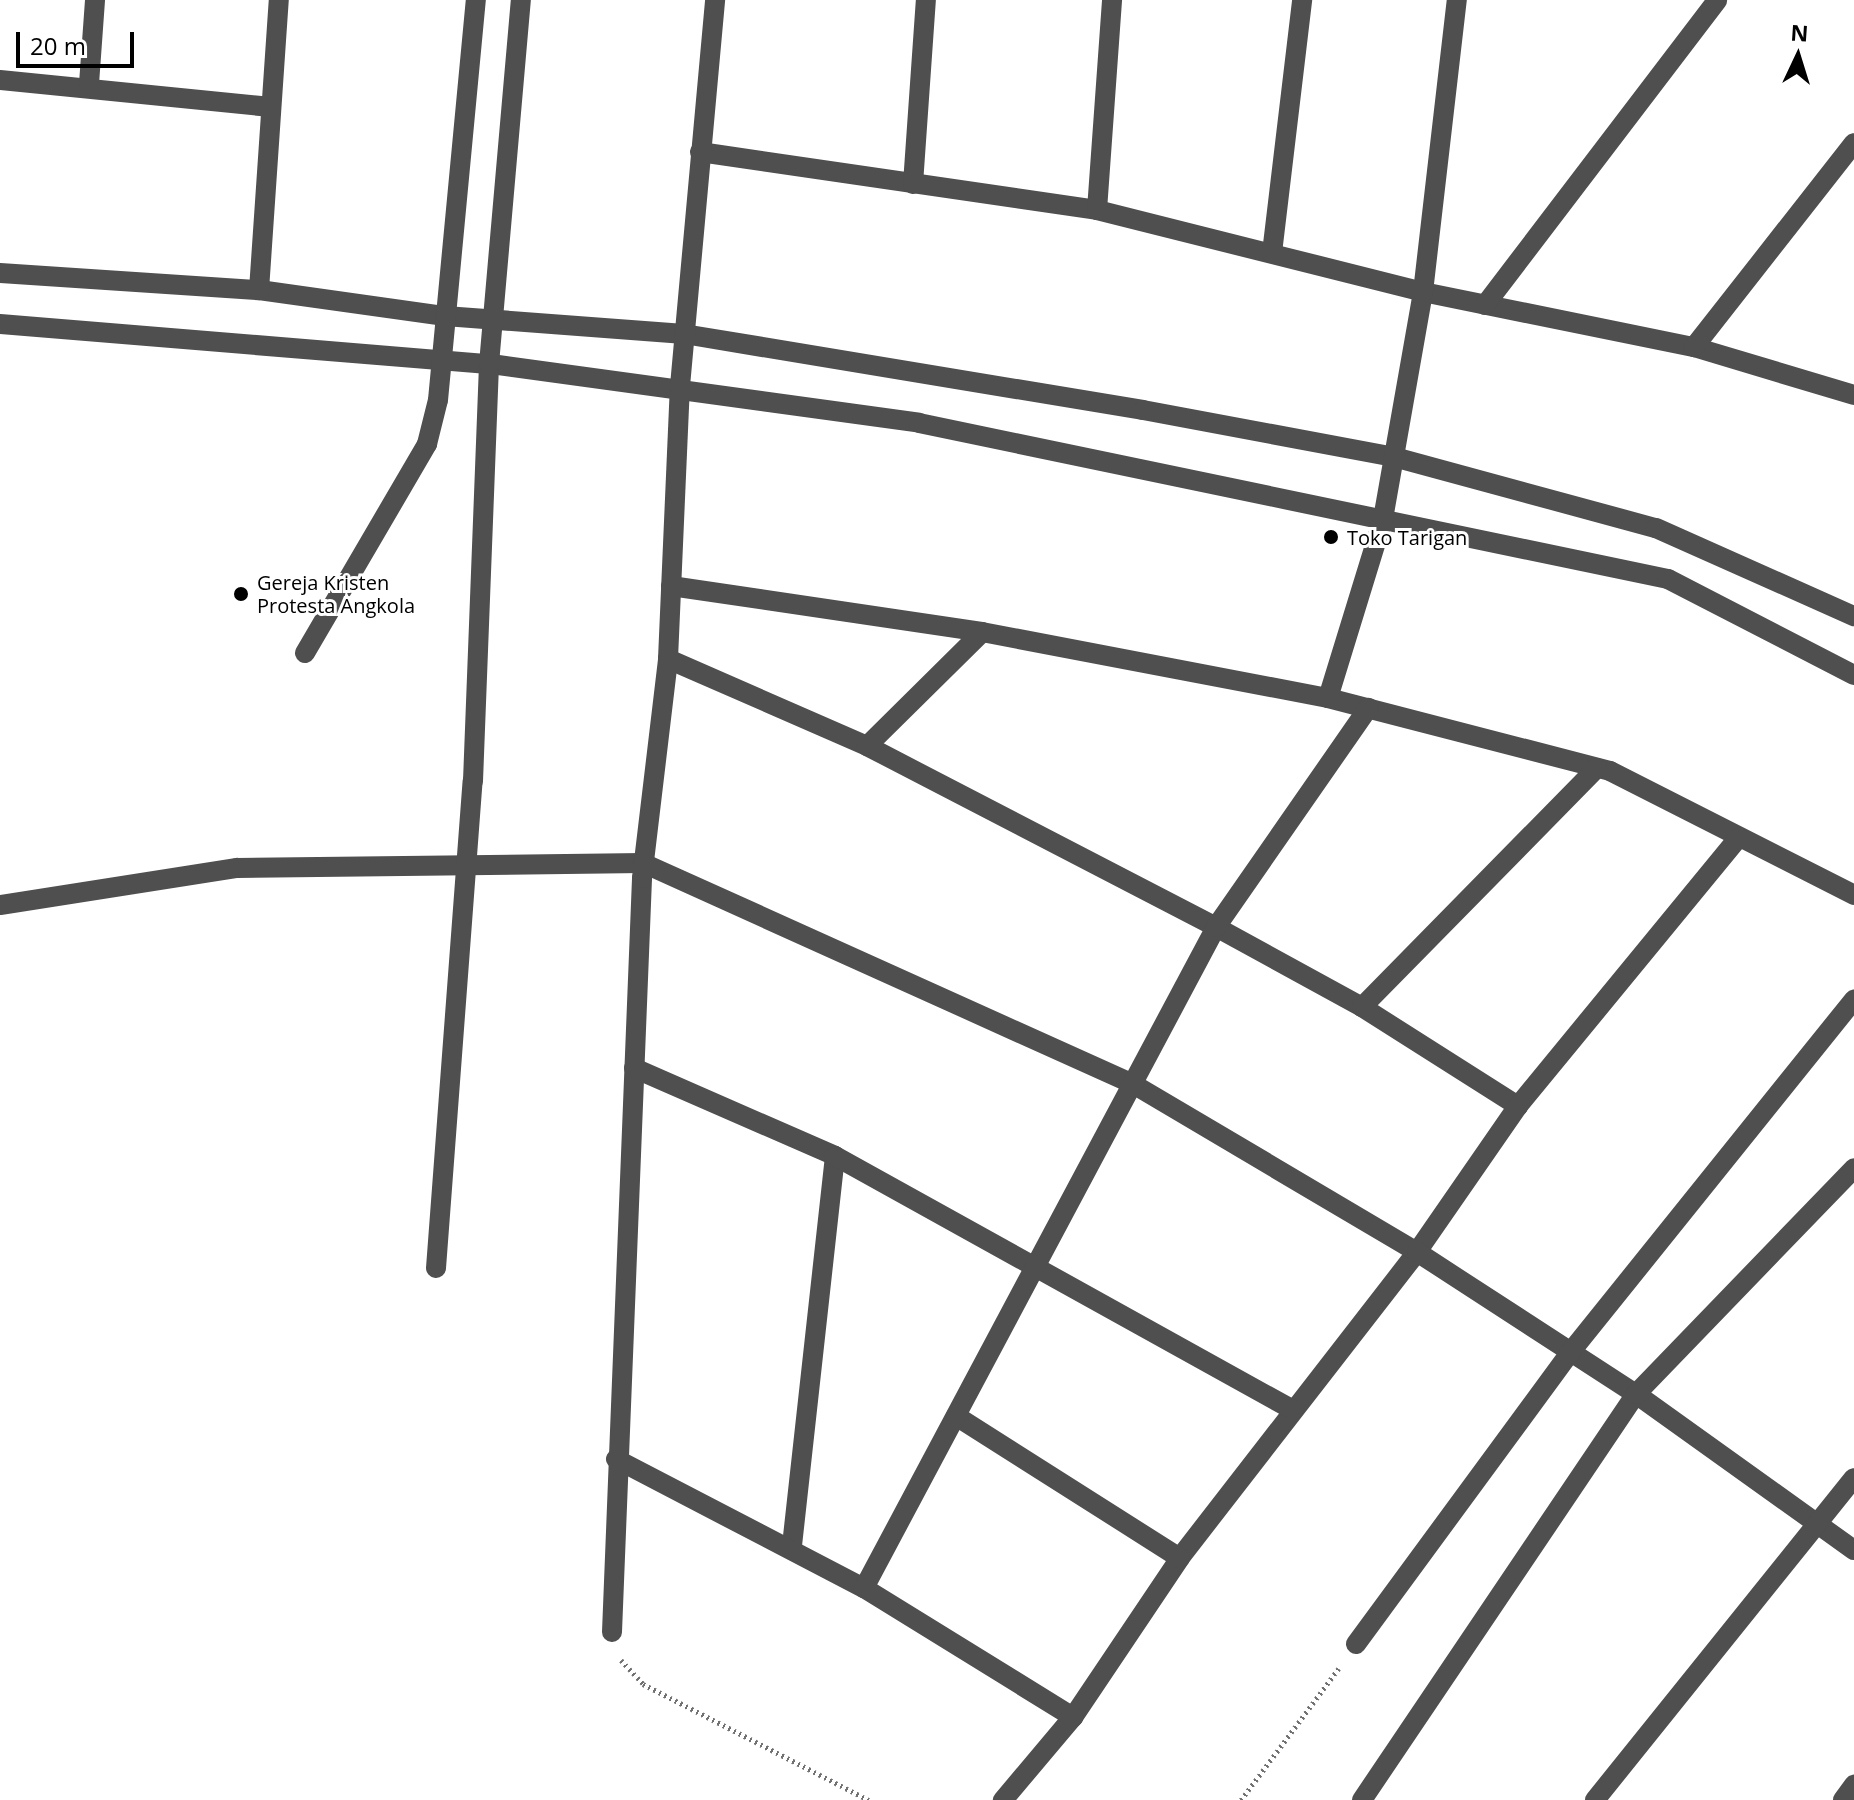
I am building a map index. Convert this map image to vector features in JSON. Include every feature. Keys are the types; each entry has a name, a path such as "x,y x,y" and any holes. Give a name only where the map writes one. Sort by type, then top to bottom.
{"street":[{"path":"89,84 95,0"},
{"path":"259,290 279,0"},
{"path":"305,653 427,444 441,361 476,0"},
{"path":"436,1268 466,867 489,364 521,0"},
{"path":"612,1632 616,1459 643,863 668,659 680,386 715,0"},
{"path":"913,184 926,0"},
{"path":"1097,210 1112,0"},
{"path":"1272,253 1302,0"},
{"path":"1328,698 1383,519 1423,292 1457,0"},
{"path":"1485,305 1717,0"},
{"path":"0,80 89,84 271,107"},
{"path":"1694,347 1854,143"},
{"path":"700,152 1097,210 1423,292 1694,347 1854,395"},
{"path":"0,273 259,290 445,316 494,317 684,334 901,366 1394,457 1656,528 1854,616"},
{"path":"0,324 489,364 680,386 919,423 1668,579 1854,675"},
{"path":"671,586 982,632 1368,708 1597,768 1854,895"},
{"path":"867,746 982,632"},
{"path":"668,659 867,746 1216,927 1362,1007 1518,1106"},
{"path":"864,1588 1216,927 1368,708"},
{"path":"1362,1007 1597,768"},
{"path":"1003,1800 1073,1717 1180,1558 1417,1252 1518,1106 1738,838"},
{"path":"0,905 237,868 643,863 1133,1084 1417,1252 1569,1354 1636,1394 1817,1518 1854,1550"},
{"path":"1356,1644 1569,1354 1854,999"},
{"path":"634,1068 835,1156 1293,1410"},
{"path":"792,1547 835,1156"},
{"path":"1362,1800 1636,1394 1854,1168"},
{"path":"956,1416 1180,1558"},
{"path":"616,1459 792,1547 1073,1717"},
{"path":"1595,1800 1817,1518 1854,1478"},
{"path":"1843,1800 1854,1785"}],"path":[{"path":"612,1632 623,1663 643,1684 869,1800"},
{"path":"1241,1800 1356,1644"}],"place":[{"name":"Toko Tarigan","path":"1331,537"},
{"name":"Gereja Kristen Protesta Angkola","path":"241,594"}]}
